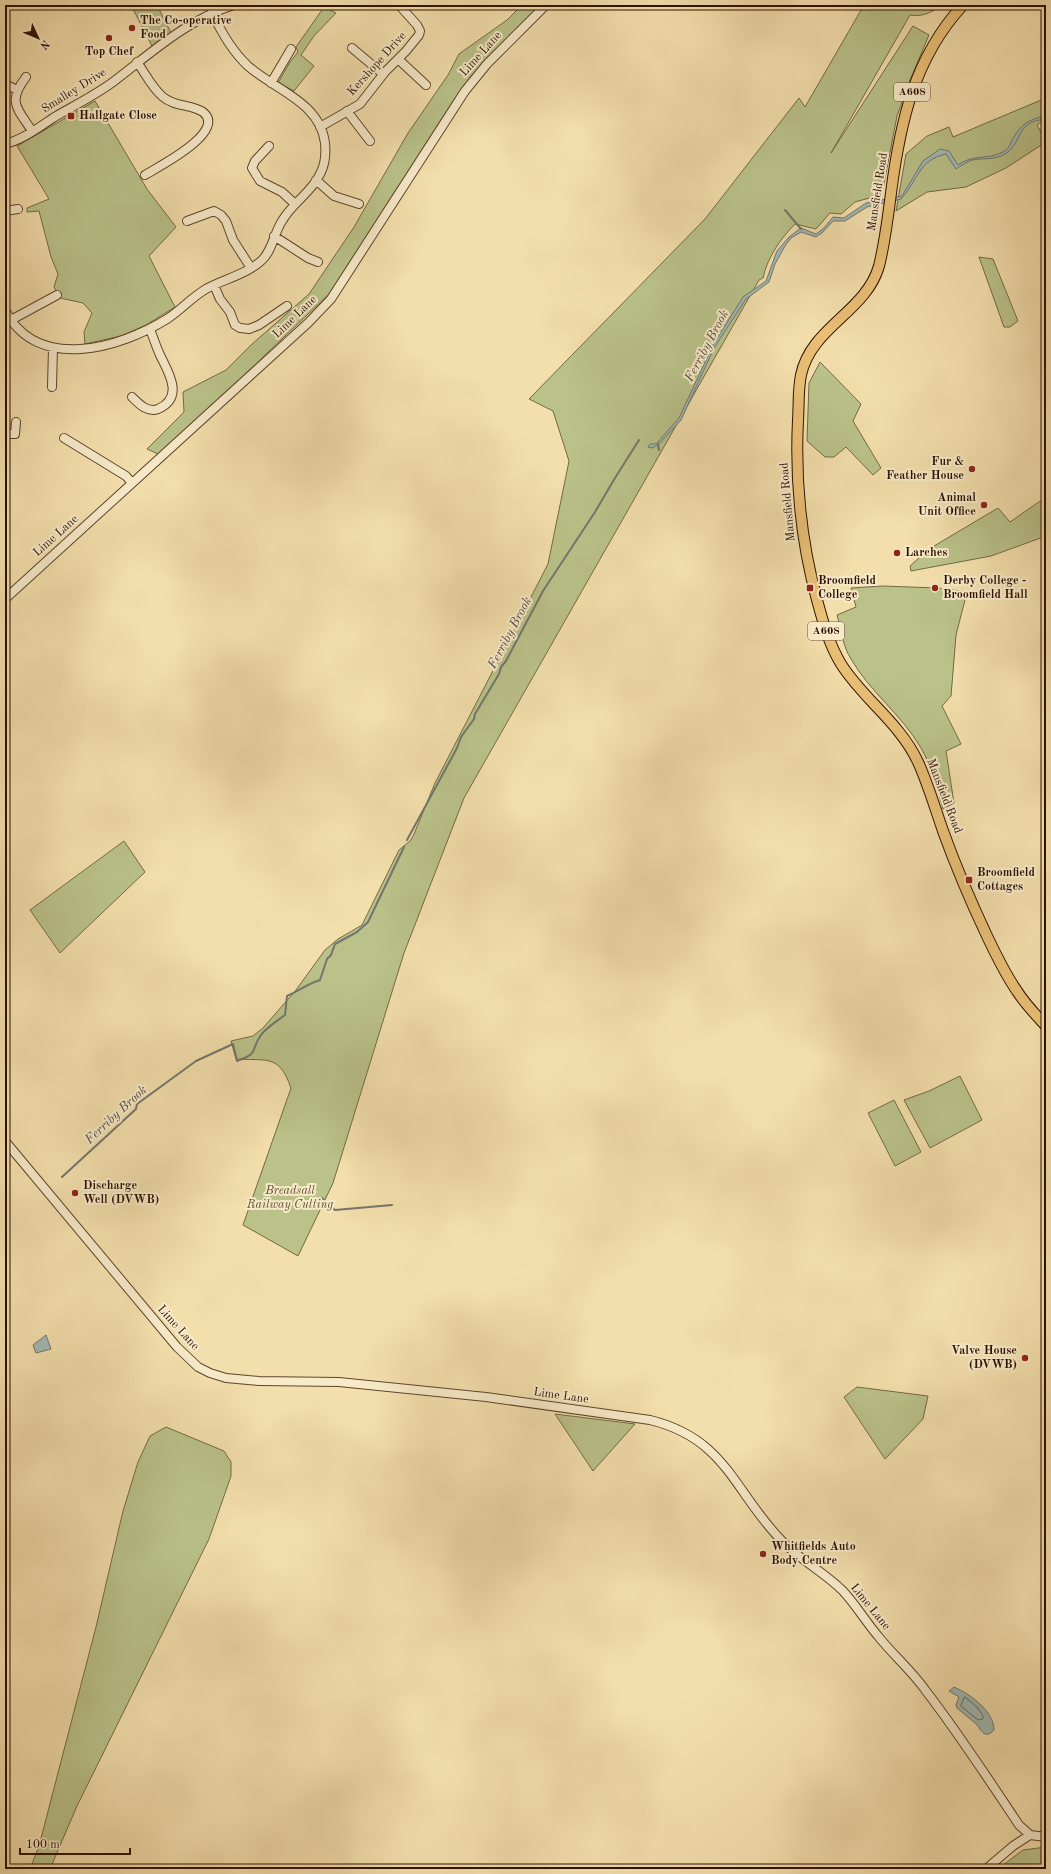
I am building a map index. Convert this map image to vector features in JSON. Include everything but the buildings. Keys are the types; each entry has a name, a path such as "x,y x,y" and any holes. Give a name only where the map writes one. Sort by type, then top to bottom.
{"main road":[{"name":"Mansfield Road","path":"962,5 938,35 916,80 905,115 879,266 872,284 860,300 815,344 802,371 797,474 803,537 816,599 835,654 853,681 894,726 915,757 953,858 992,945 1014,988 1046,1026"}],"street":[{"name":"Smalley Drive","path":"5,144 32,131 92,96 137,62 212,12 234,5"},
{"name":"Kershope Drive","path":"320,127 363,101 383,74 419,35 420,31 417,25 399,5"},
{"name":"Lime Lane","path":"5,599 308,323 331,298 465,91 487,64 546,5"},
{"path":"5,310 23,334 43,345 53,348 82,348 111,344 150,329 172,316 199,294 214,285 251,268 266,255 284,217 316,180 321,172 325,158 325,144 316,119 307,108 292,95 271,83 250,68 234,50 212,12"},
{"path":"352,48 383,74"},
{"path":"271,83 291,49"},
{"path":"398,59 426,84"},
{"path":"137,62 163,97 176,104 200,110 207,118 206,128 188,149 145,175"},
{"path":"26,77 14,98 17,108 32,131"},
{"path":"5,84 18,90"},
{"path":"347,110 370,141"},
{"path":"269,146 254,161 252,168 260,181 282,192 295,204"},
{"path":"316,180 334,196 359,204"},
{"path":"5,211 18,209"},
{"path":"186,221 214,210 221,215 236,246 251,268"},
{"path":"274,236 308,258 318,262"},
{"path":"214,285 220,299 230,312 235,325 240,328 249,329 273,317 287,306"},
{"path":"11,320 57,295"},
{"path":"232,334 235,325"},
{"path":"132,397 146,409 157,409 166,404 171,396 172,379 150,329"},
{"path":"52,387 53,348"},
{"path":"5,434 15,434 16,422"},
{"path":"64,438 126,476 132,483"},
{"name":"Lime Lane","path":"5,1141 177,1346 198,1367 210,1373 226,1378 246,1380 339,1382 479,1396 650,1420 674,1427 700,1442 722,1463 767,1525 782,1542 833,1582 848,1597 877,1636 926,1690 1019,1825 1030,1836"},
{"path":"986,1869 1013,1846 1030,1836 1046,1837"}],"green space":[{"path":"131,5 157,5 171,33 152,46"},
{"path":"522,5 542,5 472,75 453,101 329,294 239,380 158,454 147,449 184,412 183,392 226,370 251,345 309,294 354,227 408,133 448,75 459,54 507,20"},
{"name":"Breadsall Railway Cutting","path":"864,5 940,5 926,14 910,15 831,153 913,26 929,35 897,116 883,189 873,197 855,202 841,214 830,213 816,229 795,224 780,242 771,256 763,278 759,280 464,798 404,953 333,1183 298,1256 243,1225 291,1088 287,1077 277,1064 264,1060 236,1059 231,1041 253,1036 263,1028 296,990 325,950 338,939 362,925 399,850 411,840 435,783 548,564 569,461 553,411 529,399 705,219 799,98 805,107"},
{"path":"324,7 336,13 314,36 301,55 314,66 294,91 278,83 290,62 298,52 296,47"},
{"path":"1046,98 1046,118 1037,125 1046,142 1006,168 966,187 927,192 896,211 906,154 927,136 949,127 953,137"},
{"path":"95,101 147,189 176,227 149,256 175,307 146,325 121,336 85,344 84,332 92,313 83,303 60,298 54,287 58,274 51,257 39,211 27,212 27,208 49,199 17,146"},
{"path":"979,257 993,259 1018,321 1010,327 1004,327"},
{"path":"820,362 861,404 853,421 881,468 873,475 846,447 834,457 825,457 807,441 809,383"},
{"path":"1046,497 1046,536 991,556 911,571 910,566 929,549 998,508 1010,522"},
{"path":"882,586 938,588 967,592 956,635 951,696 942,706 961,744 946,751 954,803 943,809 931,770 921,748 905,725 859,671 848,654 842,638 837,615 856,607 851,588"},
{"path":"124,841 145,872 60,953 30,910"},
{"path":"960,1076 982,1120 930,1148 904,1100 929,1091"},
{"path":"894,1100 921,1152 895,1166 868,1113"},
{"path":"857,1387 928,1396 923,1419 885,1459 844,1397"},
{"path":"555,1414 635,1424 593,1471"},
{"path":"166,1427 224,1451 231,1462 231,1476 209,1539 77,1806 50,1869 30,1869 39,1846 96,1627 123,1511 138,1462 150,1436"},
{"path":"1046,1847 1046,1868 998,1869 1023,1850"}],"water":[{"path":"1046,116 1046,119 1030,123 1025,127 1013,147 1004,155 996,158 972,160 956,169 946,154 937,157 924,166 901,199 867,207 845,221 833,221 816,237 801,232 791,238 775,264 769,282 746,299 714,348 681,420 658,445 652,448 648,447 650,444 656,444 679,418 713,345 743,297 766,281 777,251 789,237 801,228 816,234 824,228 833,217 844,218 866,203 902,196 923,161 940,149 949,151 958,165 969,159 992,156 1005,151 1015,135 1030,121"},
{"path":"46,1335 51,1349 36,1353 33,1345"},
{"path":"954,1687 974,1699 986,1710 993,1723 994,1730 991,1733 985,1734 975,1723 957,1708 956,1705 959,1697 949,1691"}],"waterway":[{"path":"785,210 801,229"},
{"name":"Ferriby Brook","path":"407,840 457,748 461,737 474,719 475,714 499,674 501,667 506,661 543,591 595,512 639,440"},
{"name":"Ferriby Brook","path":"658,444 659,450"},
{"name":"Ferriby Brook","path":"62,1177 136,1109 137,1104 196,1061 233,1044 237,1061 249,1056 254,1051 263,1032 285,1015 287,996 311,983 320,980 327,959 331,955 335,944 357,932 368,922 404,847"},
{"path":"322,1198 335,1210 392,1205"}],"place":[{"name":"The Co-operative Food","path":"132,28"},
{"name":"Top Chef","path":"109,38"},
{"name":"Hallgate Close","path":"71,116"},
{"name":"Fur & Feather House","path":"972,469"},
{"name":"Animal Unit Office","path":"984,505"},
{"name":"Larches","path":"897,553"},
{"name":"Broomfield College","path":"810,588"},
{"name":"Derby College - Broomfield Hall","path":"935,588"},
{"name":"Broomfield Cottages","path":"969,880"},
{"name":"Discharge Well (DVWB)","path":"75,1193"},
{"name":"Valve House (DVWB)","path":"1025,1358"},
{"name":"Whitfields Auto Body Centre","path":"763,1554"}]}
